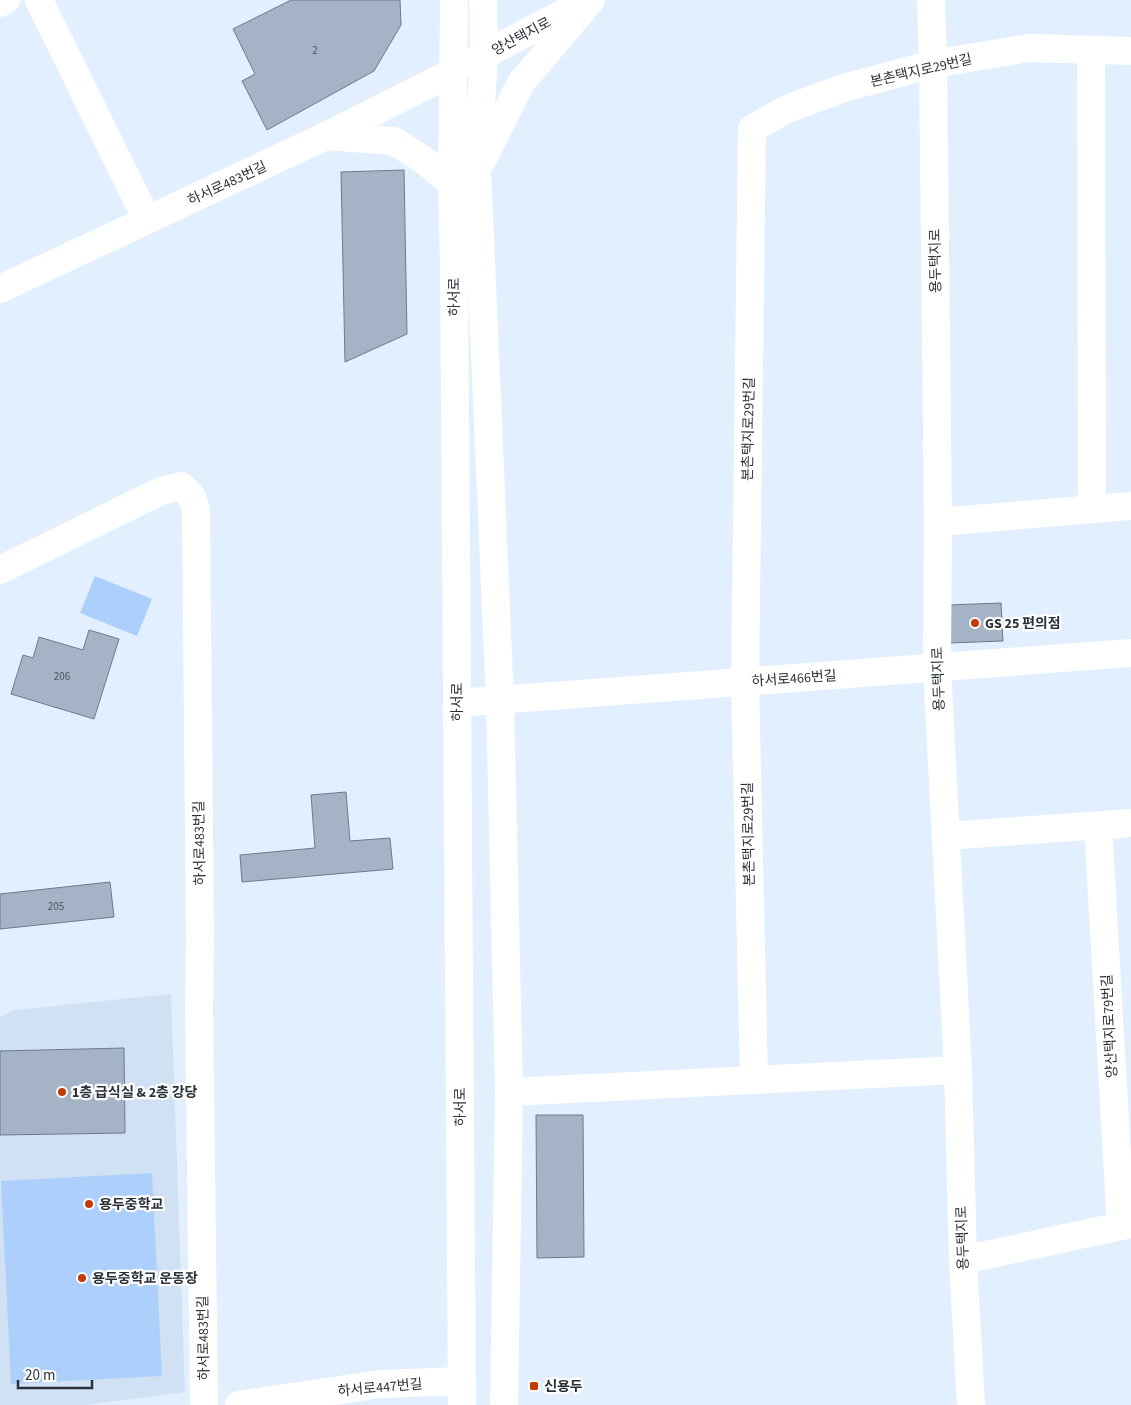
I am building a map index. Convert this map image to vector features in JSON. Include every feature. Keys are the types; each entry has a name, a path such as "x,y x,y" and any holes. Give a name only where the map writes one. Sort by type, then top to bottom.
{"street":[{"path":"0,3 6,0"},
{"path":"39,0 147,220"},
{"name":"하서로","path":"454,0 452,184 458,704 462,1393"},
{"name":"하서로","path":"483,0 484,56 477,169 500,700 509,1092 504,1405"},
{"path":"477,169 521,83 590,0"},
{"name":"양산택지로","path":"452,72 590,0"},
{"name":"용두택지로","path":"932,0 938,522 936,668 958,1070 963,1260 971,1405"},
{"name":"본촌택지로29번길","path":"754,1080 745,682 752,130 787,109 844,88 933,64 1029,48 1131,51"},
{"path":"1091,50 1092,509"},
{"name":"하서로483번길","path":"0,289 326,136 452,72"},
{"path":"326,136 394,142 422,159 452,184"},
{"name":"하서로483번길","path":"0,570 161,491 181,486 192,497 196,511 204,1405"},
{"path":"938,522 1131,506"},
{"name":"하서로466번길","path":"458,704 1131,653"},
{"path":"946,836 1131,824"},
{"name":"양산택지로79번길","path":"963,1260 1126,1225 1098,826"},
{"path":"509,1092 958,1070"},
{"name":"하서로447번길","path":"239,1405 380,1384 462,1393"}],"shaded area":[{"path":"95,576 152,599 137,636 80,613"},
{"name":"용두중학교","path":"171,994 185,1392 86,1405 0,1405 0,1017 14,1010"},
{"name":"용두중학교 운동장","path":"152,1173 162,1376 11,1384 1,1181"}],"building":[{"path":"291,0 400,0 401,25 374,71 267,130 242,81 255,74 233,29"},
{"path":"404,170 407,334 345,362 341,172"},
{"name":"GS 25 편의점","path":"1001,603 1003,641 949,643 948,605"},
{"path":"89,630 119,639 94,719 11,694 23,655 33,658 39,637 83,650"},
{"path":"346,792 350,841 390,838 393,869 242,882 240,855 315,848 311,795"},
{"path":"110,882 114,917 0,929 0,894"},
{"name":"1층 급식실 & 2층 강당","path":"124,1048 125,1133 0,1135 0,1051"},
{"path":"536,1115 583,1115 584,1257 537,1258"}],"place":[{"name":"GS 25 편의점","path":"975,623"},
{"name":"1층 급식실 & 2층 강당","path":"62,1092"},
{"name":"용두중학교","path":"89,1204"},
{"name":"용두중학교 운동장","path":"82,1278"},
{"name":"신용두","path":"534,1386"}]}
